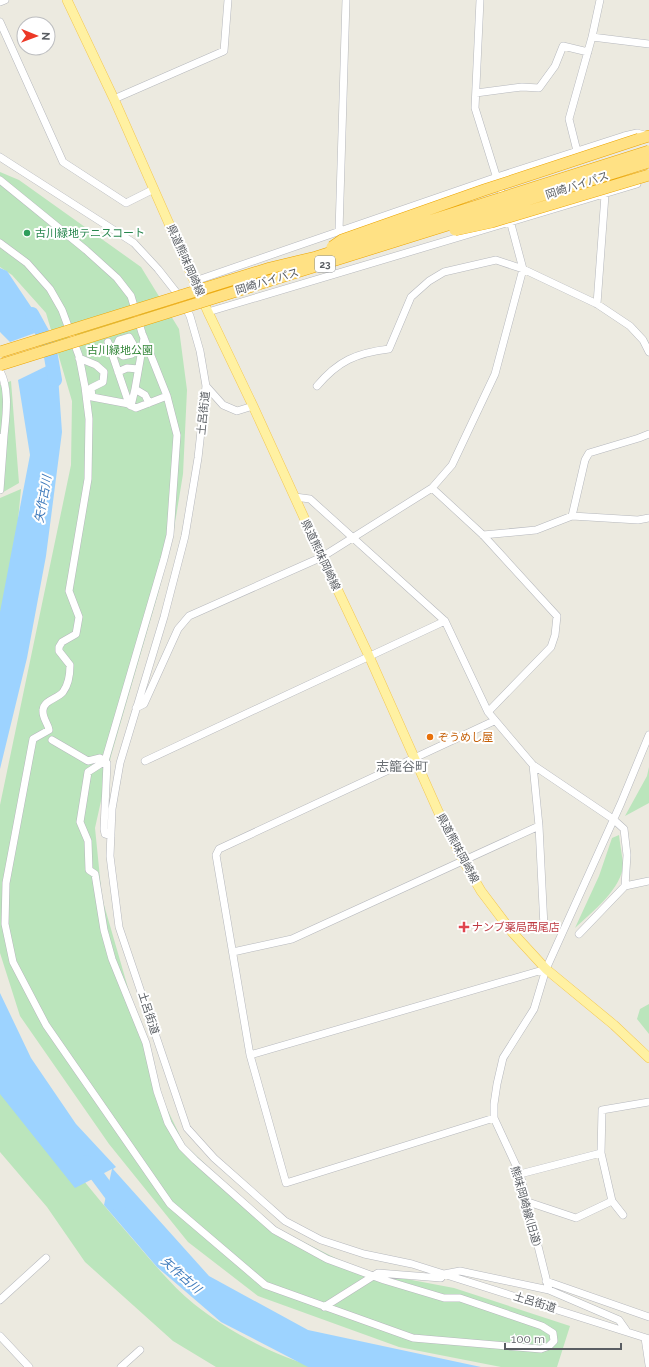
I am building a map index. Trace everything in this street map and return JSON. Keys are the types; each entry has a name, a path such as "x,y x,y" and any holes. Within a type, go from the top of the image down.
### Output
{"highway":[{"name":"23","path":"316,257 342,240 484,190 646,137"},
{"name":"岡崎バイパス","path":"0,352 270,268 316,257 649,151"},
{"name":"岡崎バイパス","path":"0,365 649,162"},
{"name":"23","path":"349,257 360,256 423,238 492,222 649,175"}],"main road":[{"name":"県道熊味岡崎線","path":"67,0 114,99 208,312 463,860 481,891 512,932 546,969 614,1025 649,1058"}],"street":[{"path":"0,2 5,0"},
{"path":"114,99 224,51 228,0"},
{"path":"339,231 346,0"},
{"path":"136,708 144,704 178,629 189,616 322,557 432,488 452,465 495,374 523,269 511,223 475,108 480,0"},
{"path":"577,151 569,119 592,37 600,0"},
{"path":"0,22 63,162 126,204 154,189"},
{"path":"592,37 649,44"},
{"path":"476,93 522,87 539,88 555,66 563,46 588,52"},
{"path":"195,281 496,177 577,151 637,133 646,137"},
{"name":"土呂街道","path":"0,157 134,243 158,269 180,297 190,316 200,351 206,386 198,458 185,536 164,617 120,763 112,809 110,836 110,856 119,927 187,1128 214,1158 285,1222 321,1240 364,1254 412,1264 626,1330"},
{"path":"0,180 86,250 117,278 131,296 144,338 167,396 177,435 170,535 105,761 107,763 104,829 105,834 110,836"},
{"path":"208,312 393,255 511,223 649,180"},
{"path":"597,304 604,195"},
{"path":"0,243 27,263 50,290 62,310 79,358 85,387 89,419 88,479 69,591 79,617 76,634 62,642 59,647 59,651 70,665 67,686 58,697 46,703 43,708 42,715 49,730 33,739 6,884 4,924 13,962 46,1025 170,1204 265,1285 413,1338 542,1349 549,1346 554,1341 554,1333 542,1326 466,1300 444,1298 373,1276 327,1259 274,1230 182,1147 168,1123 156,1088 146,1043 112,959 104,930 94,874 89,870 88,841 80,822 88,772 105,761"},
{"path":"317,386 328,373 342,362 366,352 389,349 412,297 429,281 444,272 496,260 523,269 597,304 630,326 643,340 649,352"},
{"path":"130,405 135,389 144,338"},
{"path":"108,342 124,348 142,350"},
{"path":"124,348 118,372 130,405"},
{"path":"79,358 96,365 104,372 103,382 91,388 92,397 130,405 136,408 167,396"},
{"path":"118,372 127,368 138,368"},
{"path":"0,371 2,386 6,395 2,437 0,490"},
{"path":"206,386 223,405 237,411 253,406"},
{"path":"135,389 145,395 149,403"},
{"path":"572,516 585,460 589,453 649,434"},
{"path":"432,488 483,535 557,616 555,635 550,647 488,712"},
{"path":"295,497 310,499 352,539 445,621 488,712 494,721 533,765 613,818 624,829 627,855 624,886"},
{"path":"483,535 536,530 572,516 638,520 649,518"},
{"path":"145,761 445,621"},
{"path":"494,721 219,849 216,855 250,1055 286,1184 494,1118"},
{"name":"熊味岡崎線(旧道)","path":"549,1290 520,1174 494,1118 494,1104 503,1058 534,1009 546,969 613,818 621,804 649,735"},
{"path":"52,740 88,761 100,758 105,761"},
{"path":"533,765 539,826 544,927"},
{"path":"232,952 292,938 539,826"},
{"path":"579,934 624,886 649,881"},
{"path":"250,1055 546,969"},
{"path":"622,1215 612,1201 601,1153 602,1110 649,1102"},
{"path":"520,1174 601,1153"},
{"path":"528,1202 576,1218 612,1201"},
{"path":"0,1300 46,1258"},
{"path":"324,1306 378,1272 441,1278 444,1274 460,1271 549,1290 619,1320 626,1330 647,1338 649,1365"},
{"path":"546,1281 649,1317"},
{"path":"0,1336 29,1367"},
{"path":"121,1367 140,1350"}],"green space":[{"name":"古川緑地公園","path":"0,172 19,180 141,267 179,329 187,390 183,474 173,535 158,594 111,756 95,828 102,898 157,1088 184,1144 268,1224 359,1270 454,1288 570,1326 557,1367 501,1367 399,1347 258,1296 188,1242 109,1144 20,1016 0,953 0,805 71,465 72,401 46,313 12,275 0,267"},
{"path":"11,381 19,483 0,494 0,385"},
{"path":"21,489 7,636 0,668 0,498"},
{"path":"649,767 649,803 625,816 647,776"},
{"path":"619,835 623,864 622,873 618,882 605,899 575,928 599,876 612,838"},
{"path":"649,1004 649,1034 637,1019 640,1009"},
{"path":"0,1077 119,1223 164,1275 186,1297 207,1314 253,1342 285,1357 317,1367 216,1367 173,1341 85,1262 47,1207 0,1152"}],"water":[{"path":"0,268 7,271 46,329 10,342 0,332"},
{"path":"57,361 62,432 46,556 27,658 0,769 0,612 30,455 18,380"},
{"path":"0,993 31,1058 76,1124 116,1167 113,1169 209,1276 308,1330 481,1367 308,1367 221,1322 157,1267 104,1205 112,1169 75,1188 0,1094"}],"waterway":[{"name":"矢作古川","path":"32,314 49,345 55,380"},
{"name":"矢作古川","path":"87,1162 119,1205"}],"place":[{"name":"古川緑地テニスコート","path":"27,233"},
{"name":"ぞうめし屋","path":"430,737"},
{"name":"ナンブ薬局西尾店","path":"464,927"}],"district":[{"name":"志籠谷町","path":"402,766"}]}
